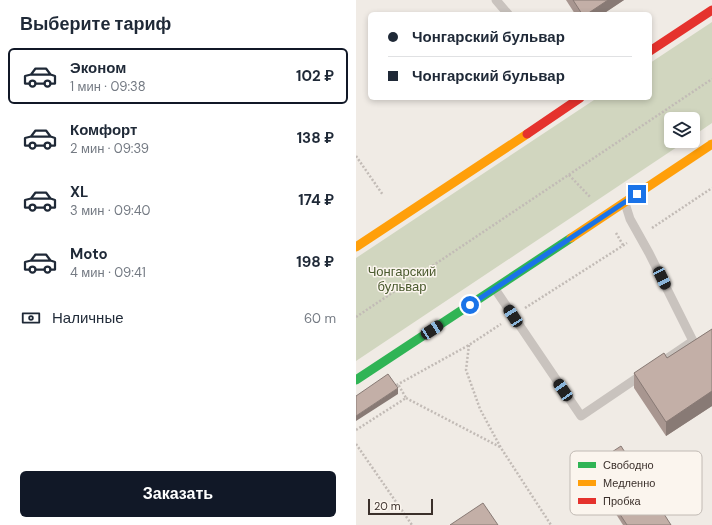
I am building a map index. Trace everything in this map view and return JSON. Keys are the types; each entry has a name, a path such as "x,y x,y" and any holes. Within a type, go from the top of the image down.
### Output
{"main road":[{"path":"652,50 712,10"},
{"path":"356,247 576,100"},
{"path":"356,380 712,144"}],"lane":[{"path":"496,0 506,12"},
{"path":"495,288 581,416 693,341 630,219 624,203"}],"path":[{"path":"356,317 712,79"},
{"path":"356,156 383,195"},
{"path":"387,391 469,345 640,236 712,188"},
{"path":"469,345 466,370 480,409 501,448 551,525"},
{"path":"398,384 406,398 501,448"},
{"path":"356,430 406,398"},
{"path":"356,444 412,525"}],"green space":[{"name":"Чонгарский бульвар","path":"712,22 712,123 700,131 700,112 664,112 664,148 676,148 356,361 356,258 594,100 652,100 652,62"}],"building":[{"path":"573,0 608,0 590,12 581,12"},
{"path":"712,329 712,391 666,422 634,373 664,353 667,358"},
{"path":"388,374 398,388 356,416 356,396"},
{"path":"621,446 624,451 613,451"},
{"path":"483,503 498,525 450,525"},
{"path":"620,515 665,515 671,525 627,525"}],"traffic: fast":[{"path":"356,380 571,238"}],"traffic: slow":[{"path":"356,247 527,134"},
{"path":"571,238 712,144"}],"traffic: jam":[{"path":"652,50 712,10"},
{"path":"527,134 577,100"}],"route":[{"path":"470,305 637,194"}]}
